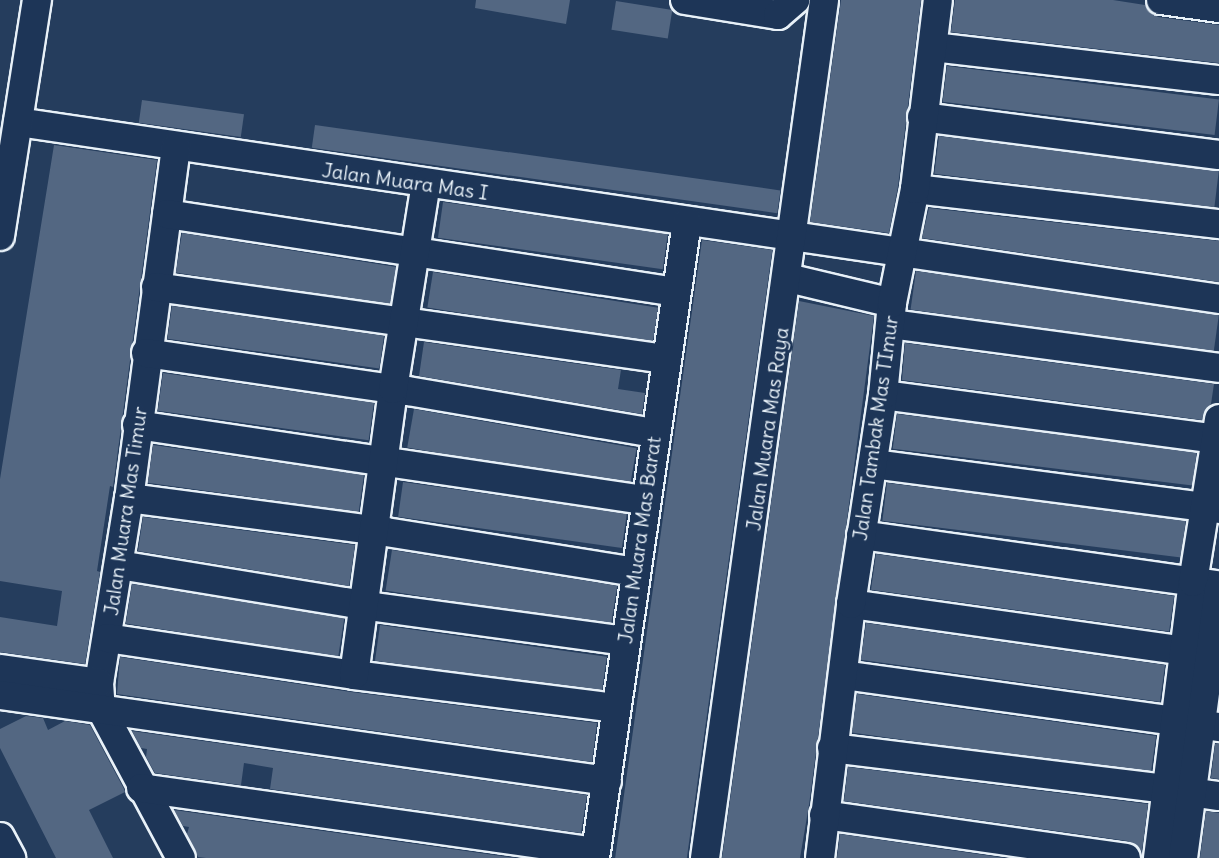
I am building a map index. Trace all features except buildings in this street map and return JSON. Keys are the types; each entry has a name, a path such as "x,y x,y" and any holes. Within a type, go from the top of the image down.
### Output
{"street":[{"path":"0,236 37,0"},
{"path":"685,0 786,8"},
{"name":"Jalan Muara Mas Raya","path":"705,858 794,237 824,0"},
{"name":"Jalan Tambak Mas TImur","path":"820,858 851,604 883,395 891,313 915,189 938,0"},
{"path":"1161,0 1219,8"},
{"path":"933,47 1219,80"},
{"path":"922,117 1219,155"},
{"name":"Jalan Muara Mas I","path":"18,122 1219,299"},
{"name":"Jalan Muara Mas Timur","path":"100,696 176,147"},
{"path":"359,676 434,185"},
{"path":"915,189 1219,224"},
{"path":"167,214 676,292"},
{"name":"Jalan Muara Mas Barat","path":"595,855 644,500 687,222"},
{"path":"788,278 891,313 1219,368"},
{"path":"156,287 412,326 666,359"},
{"path":"146,353 401,390 655,433"},
{"path":"883,395 1218,432 1210,585 1198,724 1158,858"},
{"path":"137,425 644,500"},
{"path":"873,464 1212,508"},
{"path":"129,498 380,531 635,572"},
{"path":"861,535 1210,585"},
{"path":"119,565 369,606 625,641"},
{"path":"851,604 1204,653"},
{"path":"107,638 359,676 616,708"},
{"path":"0,669 100,696 607,781"},
{"path":"843,675 1198,724"},
{"path":"0,695 100,696"},
{"path":"100,696 141,788 181,858"},
{"path":"832,748 1219,796"},
{"path":"141,788 595,855"},
{"path":"1178,791 1183,858"},
{"path":"824,815 1126,858"},
{"path":"0,837 11,858"}]}
